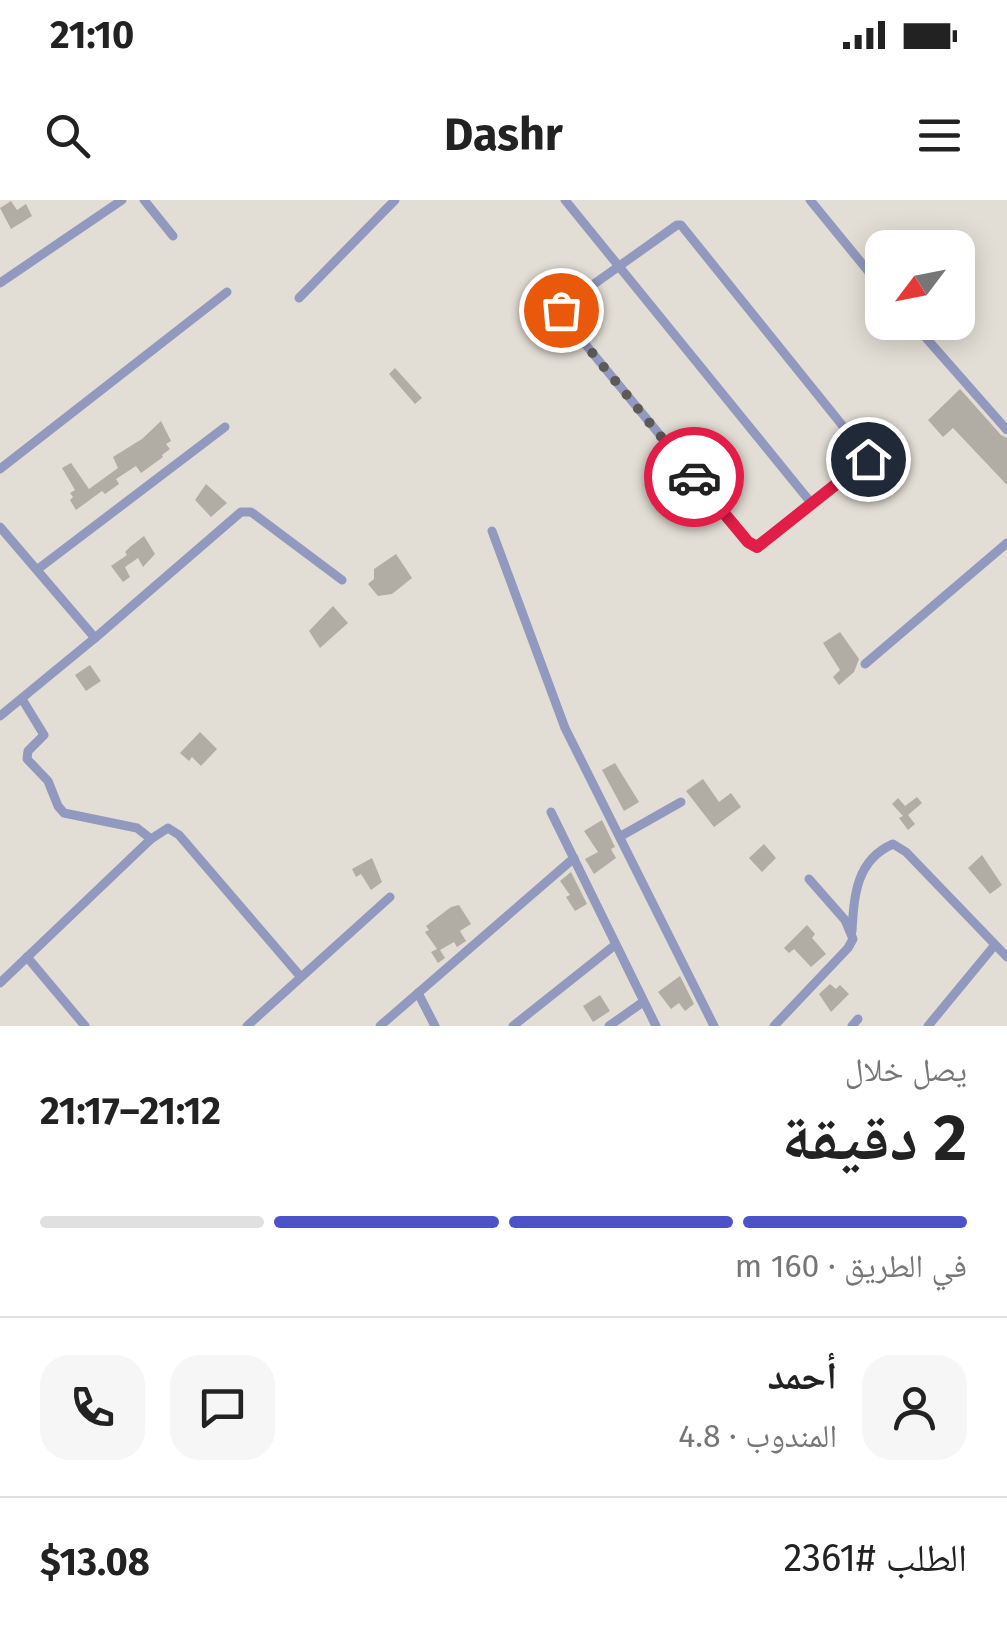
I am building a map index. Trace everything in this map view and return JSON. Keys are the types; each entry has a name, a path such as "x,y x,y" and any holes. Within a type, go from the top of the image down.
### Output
{"street":[{"path":"0,283 122,200"},
{"path":"144,200 173,236"},
{"path":"300,298 395,200"},
{"path":"565,200 812,504"},
{"path":"810,200 865,267"},
{"path":"681,224 867,456 865,462 757,547 752,547 562,316 563,306 619,268 681,224"},
{"path":"0,470 226,292"},
{"path":"928,340 1007,430"},
{"path":"997,420 1007,412"},
{"path":"38,568 225,427"},
{"path":"0,716 232,518 246,511 342,580"},
{"path":"0,528 95,638"},
{"path":"492,531 565,728 714,1026"},
{"path":"865,664 1007,543"},
{"path":"22,699 44,734 27,758 48,781 60,809 70,816 137,828 151,840"},
{"path":"621,836 681,802"},
{"path":"551,812 656,1026"},
{"path":"0,983 164,830 174,830 300,976"},
{"path":"774,1026 848,948 853,939 860,874 876,854 893,844 906,852 1007,956"},
{"path":"380,1026 574,858"},
{"path":"809,879 852,931"},
{"path":"247,1026 390,898"},
{"path":"513,1026 615,945"},
{"path":"928,1026 994,946"},
{"path":"27,958 85,1026"},
{"path":"418,993 435,1026"},
{"path":"609,1026 643,1002"}],"building":[{"path":"11,201 17,210 26,204 32,216 11,229 0,208"},
{"path":"395,368 422,398 415,404 389,374"},
{"path":"960,389 1007,438 1007,485 953,428 943,437 928,420"},
{"path":"161,421 171,441 166,444 170,449 163,457 141,473 136,466 116,479 119,484 76,510 70,500 70,493 75,490 62,468 71,463 89,489 118,468 113,457"},
{"path":"206,484 227,503 211,517 195,500"},
{"path":"144,536 155,554 143,567 138,558 125,567 130,577 123,582 111,566"},
{"path":"396,554 412,578 392,594 378,596 368,584 374,579 374,569"},
{"path":"333,606 348,623 320,648 309,631"},
{"path":"840,632 859,659 854,672 839,685 833,677 840,670 823,643"},
{"path":"90,665 101,681 86,691 75,675"},
{"path":"200,732 217,749 201,766 180,753"},
{"path":"615,763 639,802 624,811 602,770"},
{"path":"703,779 719,802 731,793 741,807 714,827 686,791"},
{"path":"917,797 922,803 908,815 915,824 908,830 899,818 903,816 892,804 898,798 905,806"},
{"path":"602,820 616,858 594,874 585,859 598,852 584,831"},
{"path":"764,844 776,858 762,872 749,858"},
{"path":"982,855 1002,885 990,894 968,868"},
{"path":"372,858 382,882 371,890 361,874 356,877 352,869"},
{"path":"571,872 587,904 575,911 560,881"},
{"path":"459,905 471,924 460,931 466,941 440,950 445,958 438,963 431,952 437,949 425,932 429,930 426,926"},
{"path":"807,925 826,954 811,967 794,949 789,953 784,948"},
{"path":"680,976 694,1004 685,1011 679,1003 671,1009 658,992"},
{"path":"830,984 836,989 840,985 849,994 831,1012 819,994"},
{"path":"600,995 610,1011 593,1022 583,1006"}],"way so far":[{"path":"561,310 694,477"}],"route":[{"path":"694,477 752,547 757,547 868,459"}]}
